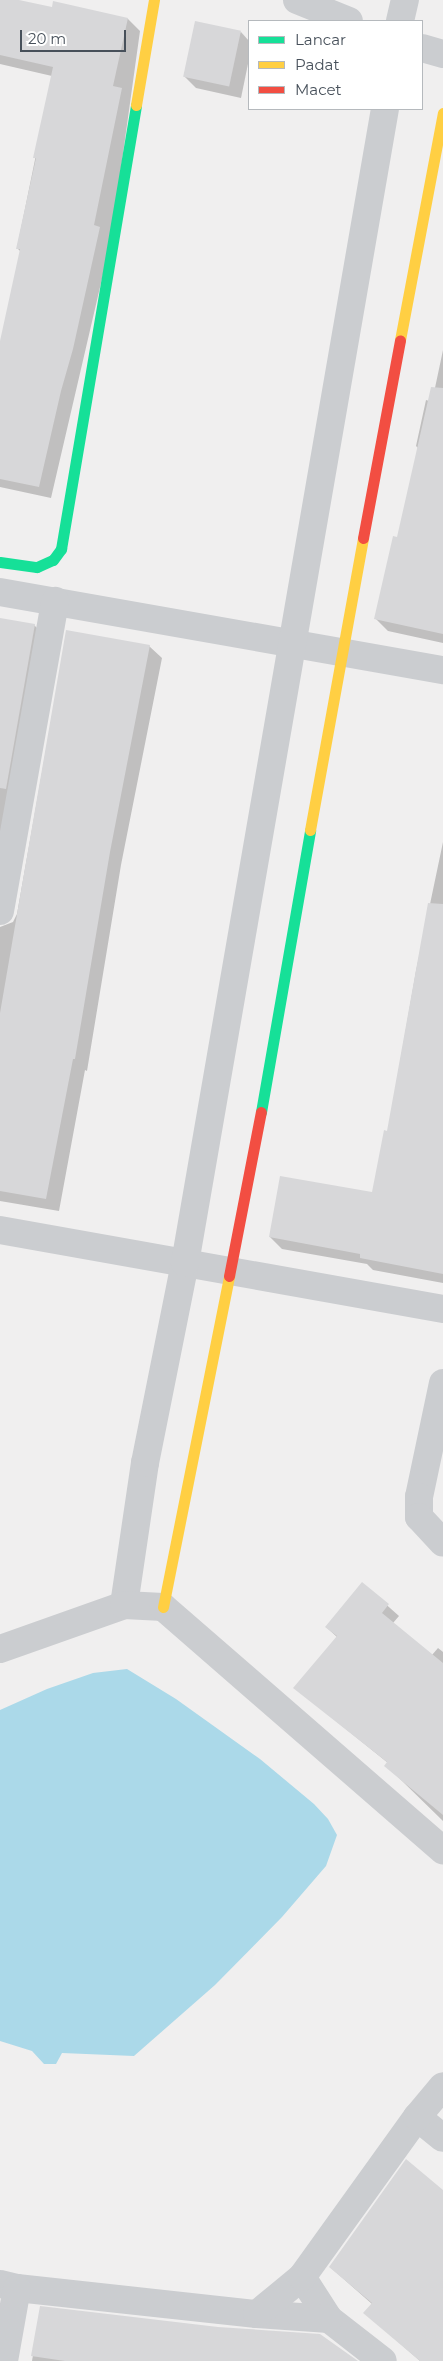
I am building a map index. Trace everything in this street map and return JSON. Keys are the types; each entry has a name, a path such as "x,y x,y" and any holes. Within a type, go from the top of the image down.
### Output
{"street":[{"path":"0,562 37,567 53,560 61,549 152,0"},
{"path":"296,0 346,20"},
{"path":"400,20 405,0"},
{"path":"423,48 443,54"},
{"path":"124,1605 145,1463 185,1263 385,110"},
{"path":"163,1607 231,1271 341,652 443,113"},
{"path":"0,592 443,670"},
{"path":"0,911 55,601"},
{"path":"0,1230 443,1308"},
{"path":"443,1383 419,1497 419,1517 443,1543"},
{"path":"0,1649 124,1605 163,1607 443,1850"},
{"path":"257,2314 302,2277 417,2117 443,2086"},
{"path":"417,2117 443,2138"},
{"path":"302,2277 329,2319 383,2361"},
{"path":"4,2361 8,2286 257,2314 329,2319"}],"water":[{"path":"127,1669 176,1699 260,1759 314,1804 328,1819 337,1835 326,1866 282,1917 215,1985 134,2056 62,2053 56,2064 44,2064 32,2051 0,2041 0,1710 47,1689 93,1673"}],"building":[{"path":"0,0 19,0 52,7 53,1 128,18 113,86 122,88 94,225 100,227 73,349 61,391 39,487 0,479 0,341 20,249 16,249 36,158 33,158 53,67 0,55"},
{"path":"195,21 241,31 229,87 183,77"},
{"path":"431,387 443,388 443,634 374,619 393,536 397,537"},
{"path":"0,618 35,624 6,789 0,788"},
{"path":"66,630 150,645 110,852 75,1059 73,1059 46,1199 0,1191 0,1013"},
{"path":"428,903 443,904 443,1274 360,1258 360,1254 269,1237 280,1176 372,1192 384,1130 387,1131"},
{"path":"362,1582 389,1604 382,1613 443,1663 443,1815 384,1766 387,1762 293,1688 337,1636 325,1627"},
{"path":"406,2159 443,2190 443,2361 420,2361 363,2313 372,2303 329,2267"},
{"path":"40,2306 218,2327 320,2334 358,2361 65,2361 31,2356"}],"traffic: fast":[{"path":"0,562 37,567 53,560 61,549 136,105"},
{"path":"261,1112 310,830"}],"traffic: slow":[{"path":"136,105 154,0"},
{"path":"400,340 443,113"},
{"path":"310,830 363,538"},
{"path":"163,1607 229,1276"}],"traffic: jam":[{"path":"363,538 400,340"},
{"path":"229,1276 261,1112"}]}
